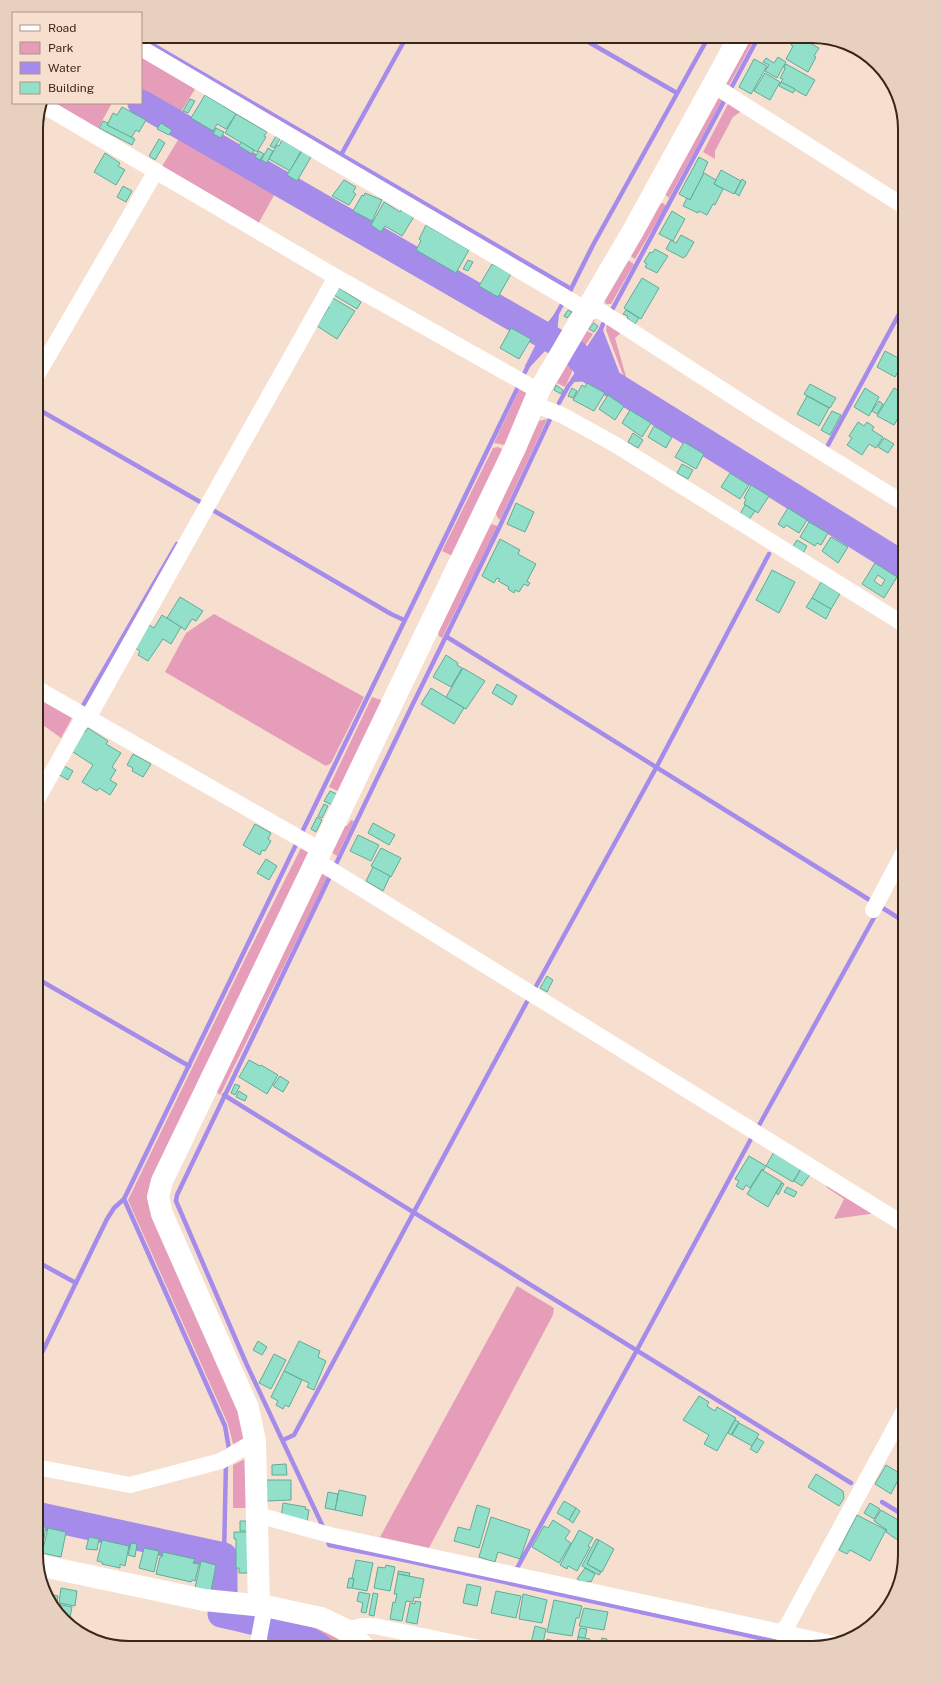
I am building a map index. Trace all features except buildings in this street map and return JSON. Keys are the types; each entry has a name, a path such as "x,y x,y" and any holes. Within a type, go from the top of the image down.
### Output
{"street":[{"path":"258,1641 262,1614 255,1441 248,1408 162,1214 158,1197 162,1181 317,855 515,448 536,397 564,346 574,301 633,231 723,92 738,43"},
{"path":"142,49 574,301 602,312 762,416 898,500"},
{"path":"723,92 898,204"},
{"path":"46,107 154,175 336,277 536,397 562,415 616,445 898,621"},
{"path":"43,365 154,175"},
{"path":"43,788 82,717 336,277"},
{"path":"43,692 82,717 317,855 898,1221"},
{"path":"875,906 898,863"},
{"path":"786,1634 787,1626 898,1422"},
{"path":"43,1468 130,1485 226,1459 255,1441"},
{"path":"257,1517 265,1517 326,1534 817,1641"},
{"path":"44,1566 204,1600 223,1602 262,1614 321,1618 346,1630 358,1641"},
{"path":"346,1630 362,1626 374,1626 446,1641"}],"green space":[{"path":"745,43 752,43 727,89 724,85"},
{"path":"142,58 195,89 178,117 142,96"},
{"path":"715,97 724,97 669,198 665,194"},
{"path":"733,103 743,110 733,117 715,151 715,159 703,152 728,104"},
{"path":"48,104 111,104 96,132"},
{"path":"181,135 277,190 257,226 161,168"},
{"path":"663,203 666,206 635,259 629,255 658,204"},
{"path":"626,259 634,264 611,304 606,304 604,299"},
{"path":"592,319 595,320 587,331 593,334 585,346 582,346 575,342"},
{"path":"607,323 622,332 615,338 627,380 626,383 606,330"},
{"path":"567,359 572,361 572,372 565,387 557,383 549,396"},
{"path":"521,386 528,390 505,445 494,443"},
{"path":"547,419 500,520 496,513 539,421"},
{"path":"498,447 505,453 455,557 442,551 493,448"},
{"path":"491,524 498,526 442,638 439,636 438,632"},
{"path":"214,614 364,697 331,763 326,766 165,672 186,633"},
{"path":"372,697 384,701 342,793 329,787"},
{"path":"43,702 72,718 61,738 43,725"},
{"path":"351,820 354,821 337,856 331,852 343,826 347,826"},
{"path":"301,848 310,853 152,1188 238,1403 247,1440 234,1448 228,1424 128,1200 246,957"},
{"path":"321,873 329,875 220,1095 214,1090"},
{"path":"828,1185 877,1213 834,1219 844,1199 826,1187"},
{"path":"517,1286 554,1308 553,1315 429,1548 380,1537"},
{"path":"247,1458 247,1508 233,1508 233,1465"},
{"path":"273,1616 304,1624 332,1635 340,1641 319,1641 311,1636 268,1621"}],"water":[{"path":"556,312 559,314 557,333 582,349 586,348 601,325 625,387 619,396 591,381 573,382 570,380 574,374 575,360 547,349 528,369 525,366 537,342 538,338 535,337 541,326 544,327"}],"waterway":[{"path":"150,43 571,289"},
{"path":"341,155 403,43"},
{"path":"590,43 677,93"},
{"path":"570,291 593,245 705,43"},
{"path":"612,310 755,43"},
{"path":"142,104 575,353 591,371 898,562"},
{"path":"555,317 565,299"},
{"path":"828,445 898,316"},
{"path":"600,332 603,324"},
{"path":"523,376 529,364"},
{"path":"559,403 569,385 575,378"},
{"path":"226,1451 229,1449 225,1426 124,1199 519,385"},
{"path":"43,412 202,503"},
{"path":"324,1529 246,1363 176,1201 177,1195 499,528 550,419"},
{"path":"211,509 391,614 404,620"},
{"path":"80,711 177,544"},
{"path":"534,990 656,768 769,554"},
{"path":"447,637 898,918"},
{"path":"757,1129 876,914"},
{"path":"43,982 189,1066"},
{"path":"283,1440 294,1435 529,998"},
{"path":"224,1095 851,1483"},
{"path":"516,1570 752,1137"},
{"path":"43,1351 107,1219 114,1208 124,1199"},
{"path":"43,1265 76,1283"},
{"path":"224,1556 226,1462"},
{"path":"882,1502 898,1512"},
{"path":"43,1517 224,1556 224,1591 221,1614 287,1631 309,1641"},
{"path":"327,1538 329,1545 773,1641"}]}
